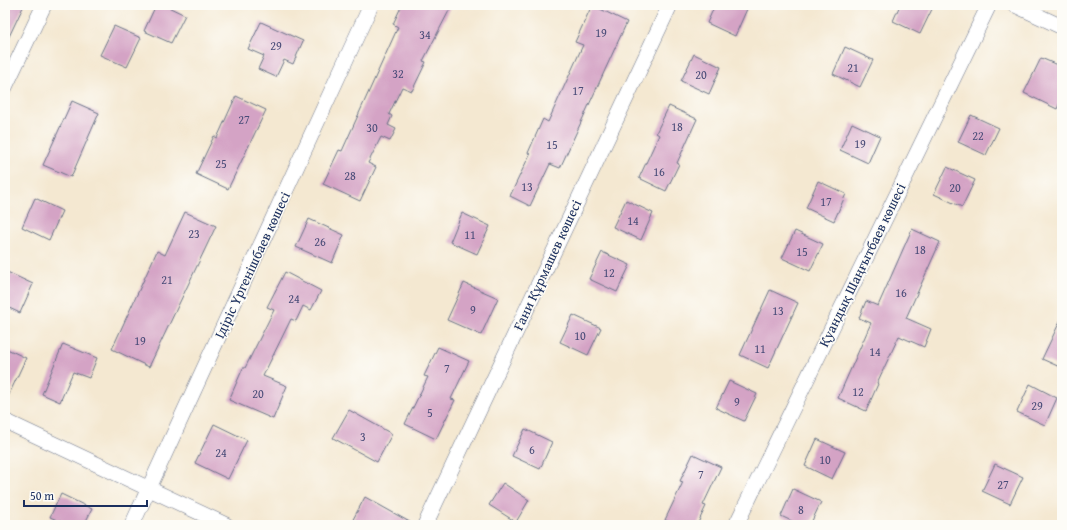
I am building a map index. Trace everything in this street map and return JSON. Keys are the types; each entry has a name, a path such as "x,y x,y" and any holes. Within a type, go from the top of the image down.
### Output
{"street":[{"path":"5,87 44,5"},
{"name":"Ідіріс Үргенішбаев көшесі","path":"132,525 371,5"},
{"name":"Ғани Құрмашев көшесі","path":"425,525 670,5"},
{"name":"Қуандық Шаңғытбаев көшесі","path":"736,525 989,5"},
{"path":"1015,5 1062,27"},
{"path":"5,421 226,525"}],"building":[{"path":"5,5 24,5 5,45"},
{"path":"156,5 164,5 185,15 171,43 144,31"},
{"path":"402,5 452,5 423,61 426,62 412,91 402,87 389,114 392,116 388,125 396,129 390,141 381,137 368,163 376,167 360,201 323,184 339,150 342,151 398,27 393,24"},
{"path":"592,5 627,22 560,168 550,164 530,206 510,196 530,154 528,153 543,119 548,122 583,45 575,42"},
{"path":"715,5 738,5 747,9 735,36 707,23"},
{"path":"900,5 934,5 920,34 893,21"},
{"path":"261,22 303,41 293,64 284,60 276,77 258,69 264,56 248,49"},
{"path":"114,26 141,38 127,67 100,55"},
{"path":"845,47 873,60 860,87 833,74"},
{"path":"694,54 721,67 709,94 681,81"},
{"path":"1041,58 1062,67 1062,98 1057,109 1024,93"},
{"path":"236,96 266,110 228,189 196,174 214,136 217,138"},
{"path":"72,101 99,113 71,177 43,165"},
{"path":"669,106 697,119 677,163 679,164 666,191 639,178 659,135 656,133"},
{"path":"971,115 999,128 986,155 958,142"},
{"path":"852,123 880,136 868,163 840,150"},
{"path":"947,167 975,180 962,207 934,194"},
{"path":"818,181 846,194 834,221 806,208"},
{"path":"35,198 62,211 49,240 22,227"},
{"path":"626,200 653,213 641,240 613,227"},
{"path":"185,212 216,226 149,367 112,349 157,251 165,255"},
{"path":"462,213 490,226 477,254 450,242"},
{"path":"309,219 344,235 332,263 296,247"},
{"path":"912,229 940,242 906,318 931,329 924,347 899,336 877,383 878,384 866,411 838,398 871,323 859,318 866,301 878,306"},
{"path":"795,231 823,244 810,271 782,258"},
{"path":"602,252 630,265 617,292 589,279"},
{"path":"5,271 33,284 20,313 5,306"},
{"path":"285,272 321,291 311,310 303,306 296,321 291,319 263,376 287,386 273,419 229,400 243,368 245,368 274,310 267,307"},
{"path":"464,283 498,298 481,335 447,320"},
{"path":"770,290 798,303 768,368 740,355"},
{"path":"573,315 601,328 588,355 560,342"},
{"path":"1062,317 1062,368 1042,359"},
{"path":"63,344 97,358 89,378 73,372 60,402 42,394"},
{"path":"438,347 469,361 451,399 455,400 436,439 405,424 428,377 424,376"},
{"path":"5,348 26,358 5,403"},
{"path":"729,381 757,394 744,421 716,408"},
{"path":"1030,384 1057,398 1045,425 1017,412"},
{"path":"349,410 392,434 377,462 333,438"},
{"path":"214,424 247,440 228,479 195,463"},
{"path":"525,429 552,442 540,469 512,456"},
{"path":"817,439 845,452 832,479 805,466"},
{"path":"693,454 721,467 703,505 706,506 697,525 675,525 665,520 683,482 680,481"},
{"path":"995,464 1023,477 1010,504 982,491"},
{"path":"503,483 529,500 516,522 489,505"},
{"path":"793,489 821,502 810,525 800,525 781,516"},
{"path":"61,494 92,509 84,525 68,525 50,517"},
{"path":"365,497 415,525 350,525"}]}
